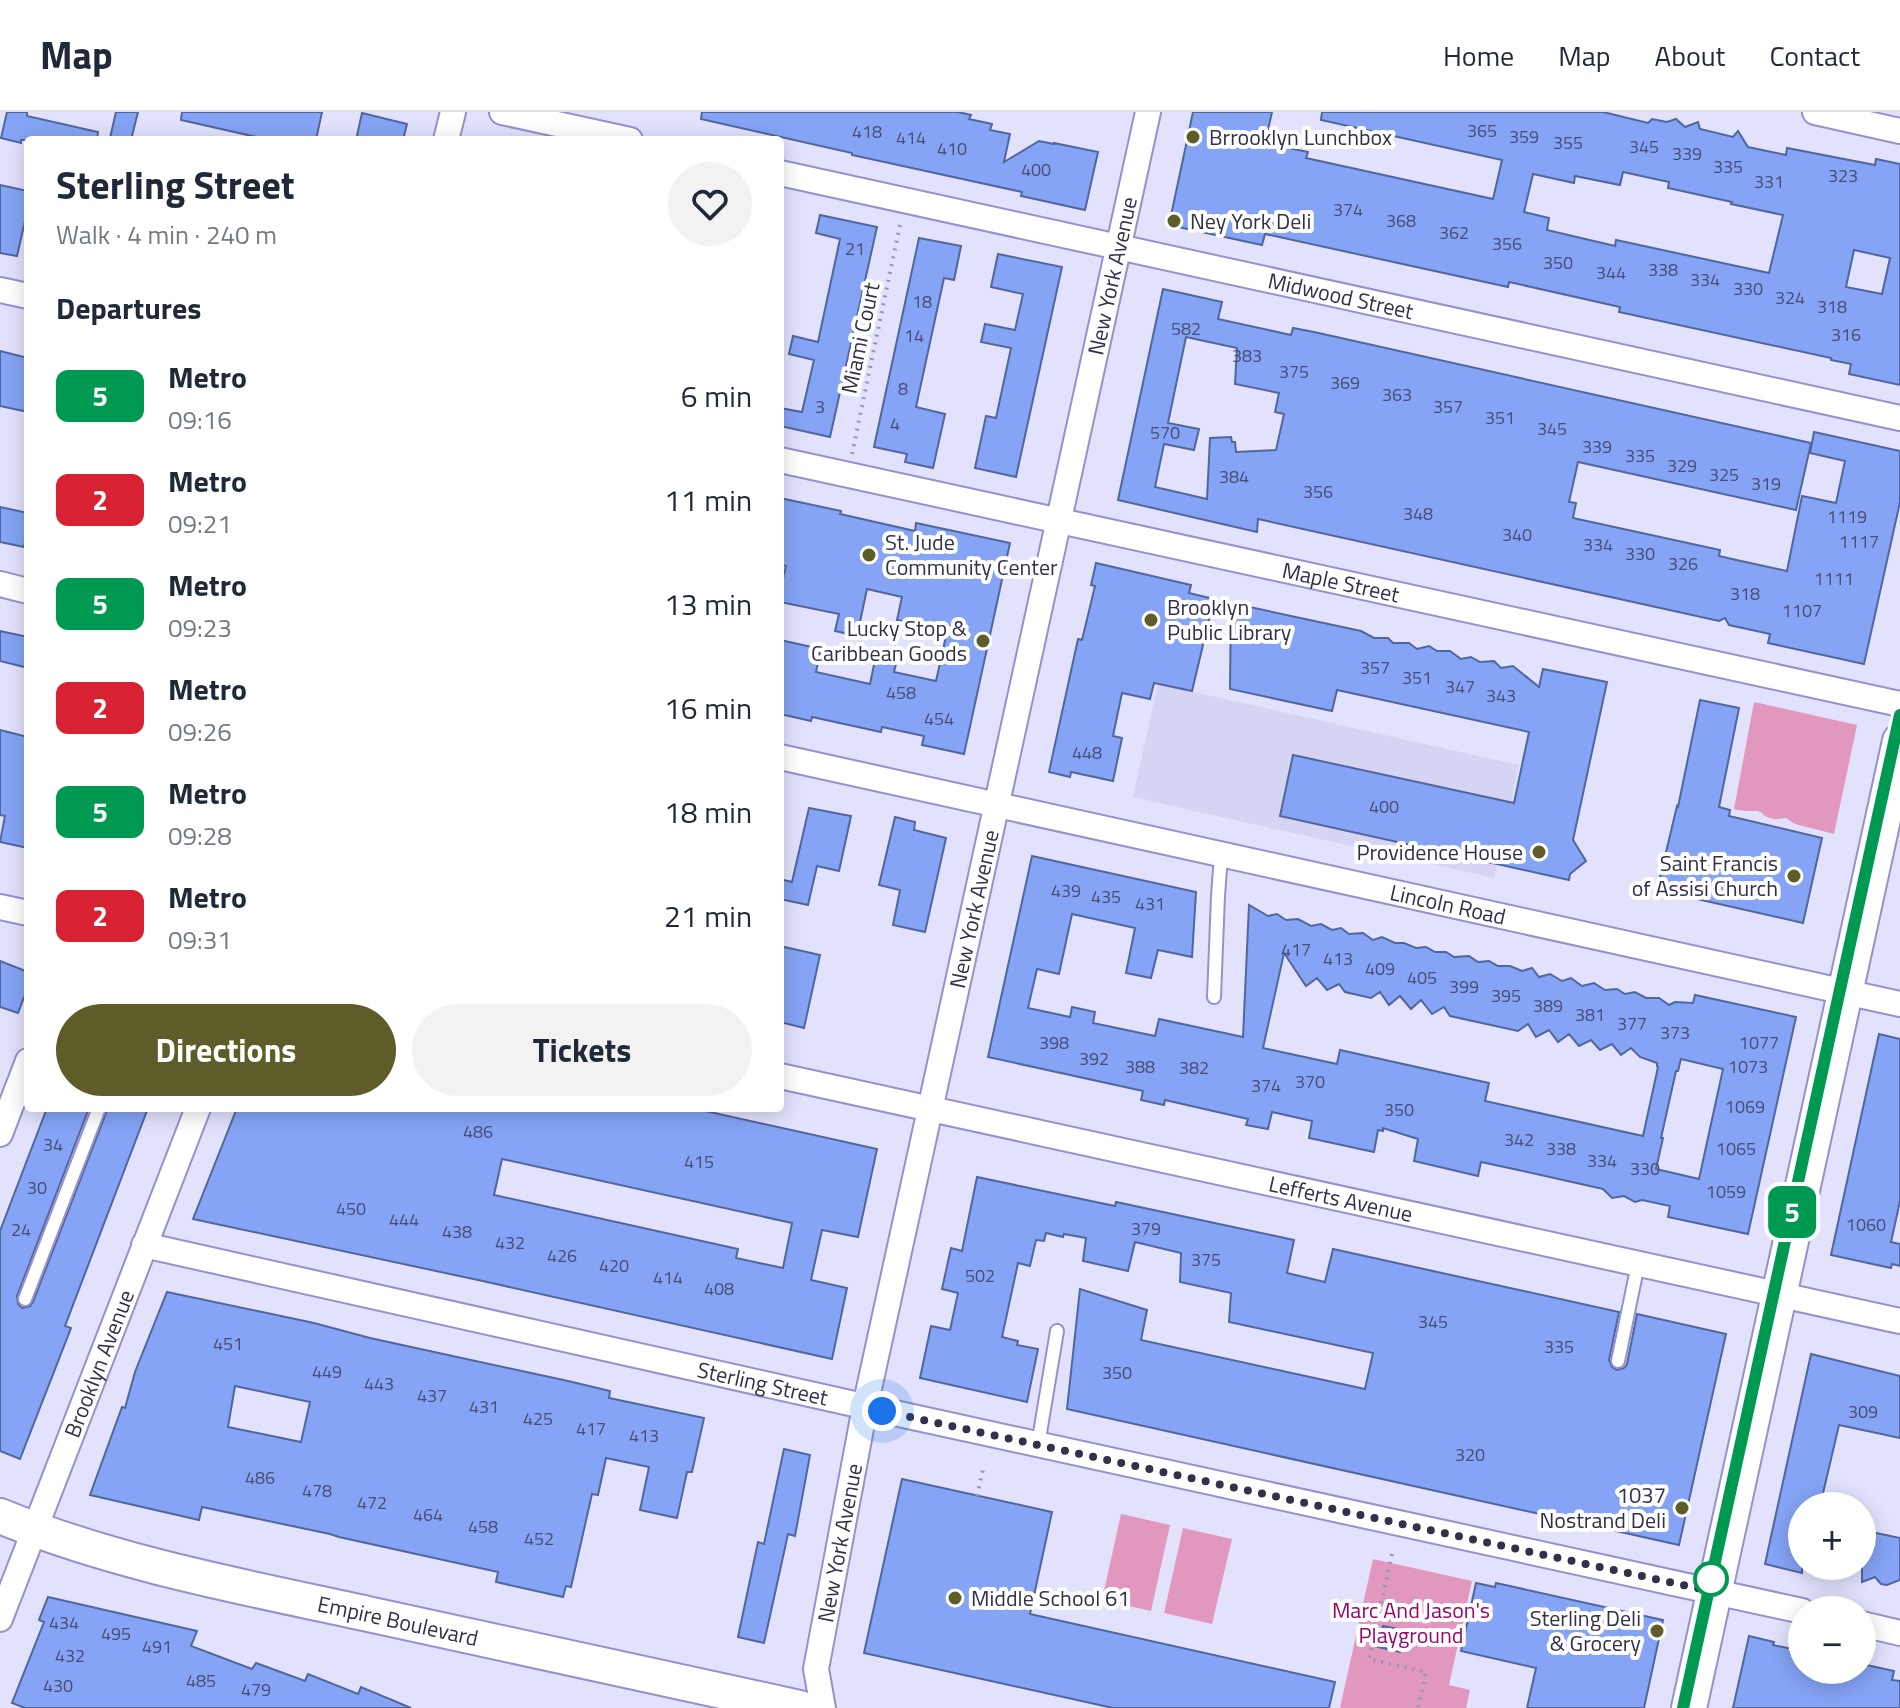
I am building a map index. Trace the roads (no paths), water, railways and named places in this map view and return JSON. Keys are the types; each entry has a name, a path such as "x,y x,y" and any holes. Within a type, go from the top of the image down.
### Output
{"main road":[{"path":"1689,1708 1900,741"},
{"name":"Empire Boulevard","path":"0,1516 81,1546 196,1577 800,1708"}],"street":[{"path":"447,136 453,112"},
{"path":"502,112 612,136"},
{"name":"New York Avenue","path":"823,1708 816,1669 865,1407 1148,112"},
{"path":"1815,112 1900,131"},
{"name":"Midwood Street","path":"784,174 1900,418"},
{"path":"0,290 24,295"},
{"name":"Maple Street","path":"784,461 1900,704"},
{"path":"0,584 24,590"},
{"name":"Lincoln Road","path":"784,758 1900,1004"},
{"path":"0,907 24,912"},
{"path":"0,1134 24,1071"},
{"name":"Lefferts Avenue","path":"784,1077 1900,1321"},
{"name":"Brooklyn Avenue","path":"0,1619 196,1112"},
{"name":"Sterling Street","path":"144,1245 865,1407 1788,1608"},
{"path":"1876,1627 1900,1633"}],"lane":[{"path":"1214,997 1221,855"},
{"path":"25,1299 97,1112"},
{"path":"1618,1361 1638,1264"},
{"path":"1038,1445 1057,1331"}],"metro line":[{"name":"5","path":"1683,1708 1900,715"}],"place":[{"name":"Brrooklyn Lunchbox","path":"1193,137"},
{"name":"Ney York Deli","path":"1174,221"},
{"name":"St. Jude Community Center","path":"869,555"},
{"name":"Brooklyn Public Library","path":"1151,620"},
{"name":"Lucky Stop & Caribbean Goods","path":"983,641"},
{"name":"Providence House","path":"1539,852"},
{"name":"Saint Francis of Assisi Church","path":"1794,876"},
{"name":"1037 Nostrand Deli","path":"1682,1508"},
{"name":"Middle School 61","path":"955,1598"},
{"name":"Sterling Deli & Grocery","path":"1657,1631"}],"park label":[{"name":"Marc And Jason's Playground","path":"1411,1622"}]}
